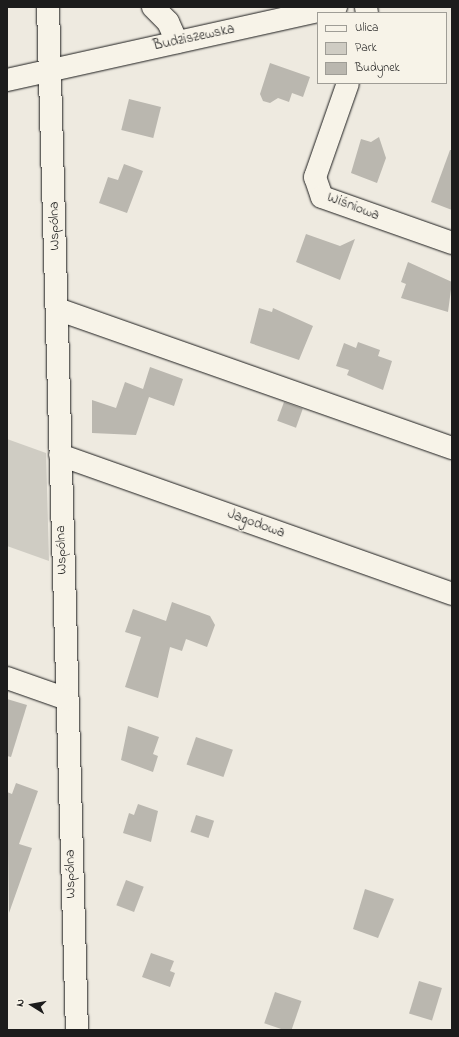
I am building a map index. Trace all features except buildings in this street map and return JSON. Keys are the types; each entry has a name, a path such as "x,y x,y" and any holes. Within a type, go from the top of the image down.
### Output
{"street":[{"name":"Wspólna","path":"48,7 51,70 56,309 76,1030"},
{"path":"153,7 168,22 176,42"},
{"name":"Budziszewska","path":"7,80 336,7"},
{"name":"Wiśniowa","path":"348,84 315,177 322,197 452,243"},
{"path":"56,309 452,448"},
{"name":"Jagodowa","path":"60,454 452,594"},
{"path":"7,678 67,699"}],"green space":[{"path":"7,439 46,453 49,561 7,546"}]}
